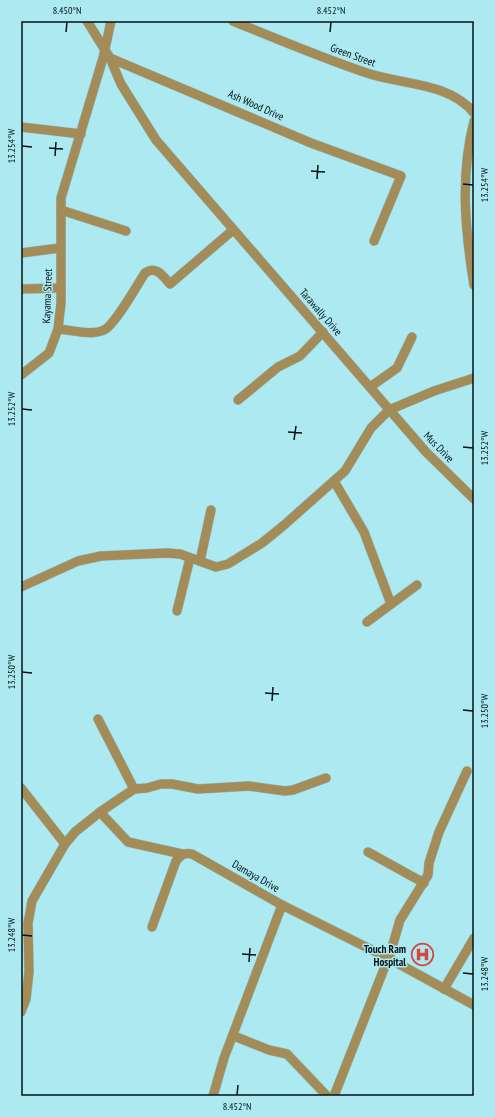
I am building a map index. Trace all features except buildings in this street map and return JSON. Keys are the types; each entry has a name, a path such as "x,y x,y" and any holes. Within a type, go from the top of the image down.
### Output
{"street":[{"path":"87,21 107,54"},
{"name":"Kayama Street","path":"21,375 49,353 58,329 61,288 61,204 81,134 107,54 111,21"},
{"name":"Green Street","path":"233,21 368,74 432,88 453,96 467,104 474,113"},
{"name":"Ash Wood Drive","path":"107,54 311,142 401,176 374,241"},
{"name":"Tarawally Drive","path":"107,54 120,84 156,140 389,410"},
{"path":"474,121 464,196 466,234 474,285"},
{"path":"21,127 81,134"},
{"path":"61,204 126,231"},
{"path":"58,329 92,332 104,330 116,318 145,272 155,270 170,284 233,230"},
{"path":"21,253 60,248"},
{"path":"21,289 61,288"},
{"path":"238,400 278,367 300,356 323,332"},
{"path":"370,387 397,368 412,337"},
{"path":"21,587 91,557 167,553 180,554 216,567 222,567 262,543 334,481 345,470 371,428 389,410 434,391 474,378"},
{"name":"Mus Drive","path":"389,410 426,452 474,499"},
{"path":"334,481 364,532 391,604"},
{"path":"200,561 211,510"},
{"path":"177,612 190,558"},
{"path":"367,622 416,585"},
{"path":"98,719 134,789"},
{"path":"334,1096 388,958 400,920 428,875 430,862 439,832 467,771"},
{"path":"21,1012 26,999 29,972 28,923 32,901 66,844 75,832 100,812 134,789 172,784 198,789 250,786 285,791 293,790 326,778"},
{"path":"21,788 66,844"},
{"name":"Damaya Drive","path":"100,812 128,842 182,854 192,854 282,905 388,958 474,1005"},
{"path":"368,852 424,883"},
{"path":"152,927 176,861 182,854"},
{"path":"213,1096 220,1070 282,905"},
{"path":"444,989 474,938"},
{"path":"234,1036 269,1050 287,1054 327,1096"}],"place":[{"name":"Touch Ram Hospital","path":"422,955"}]}
